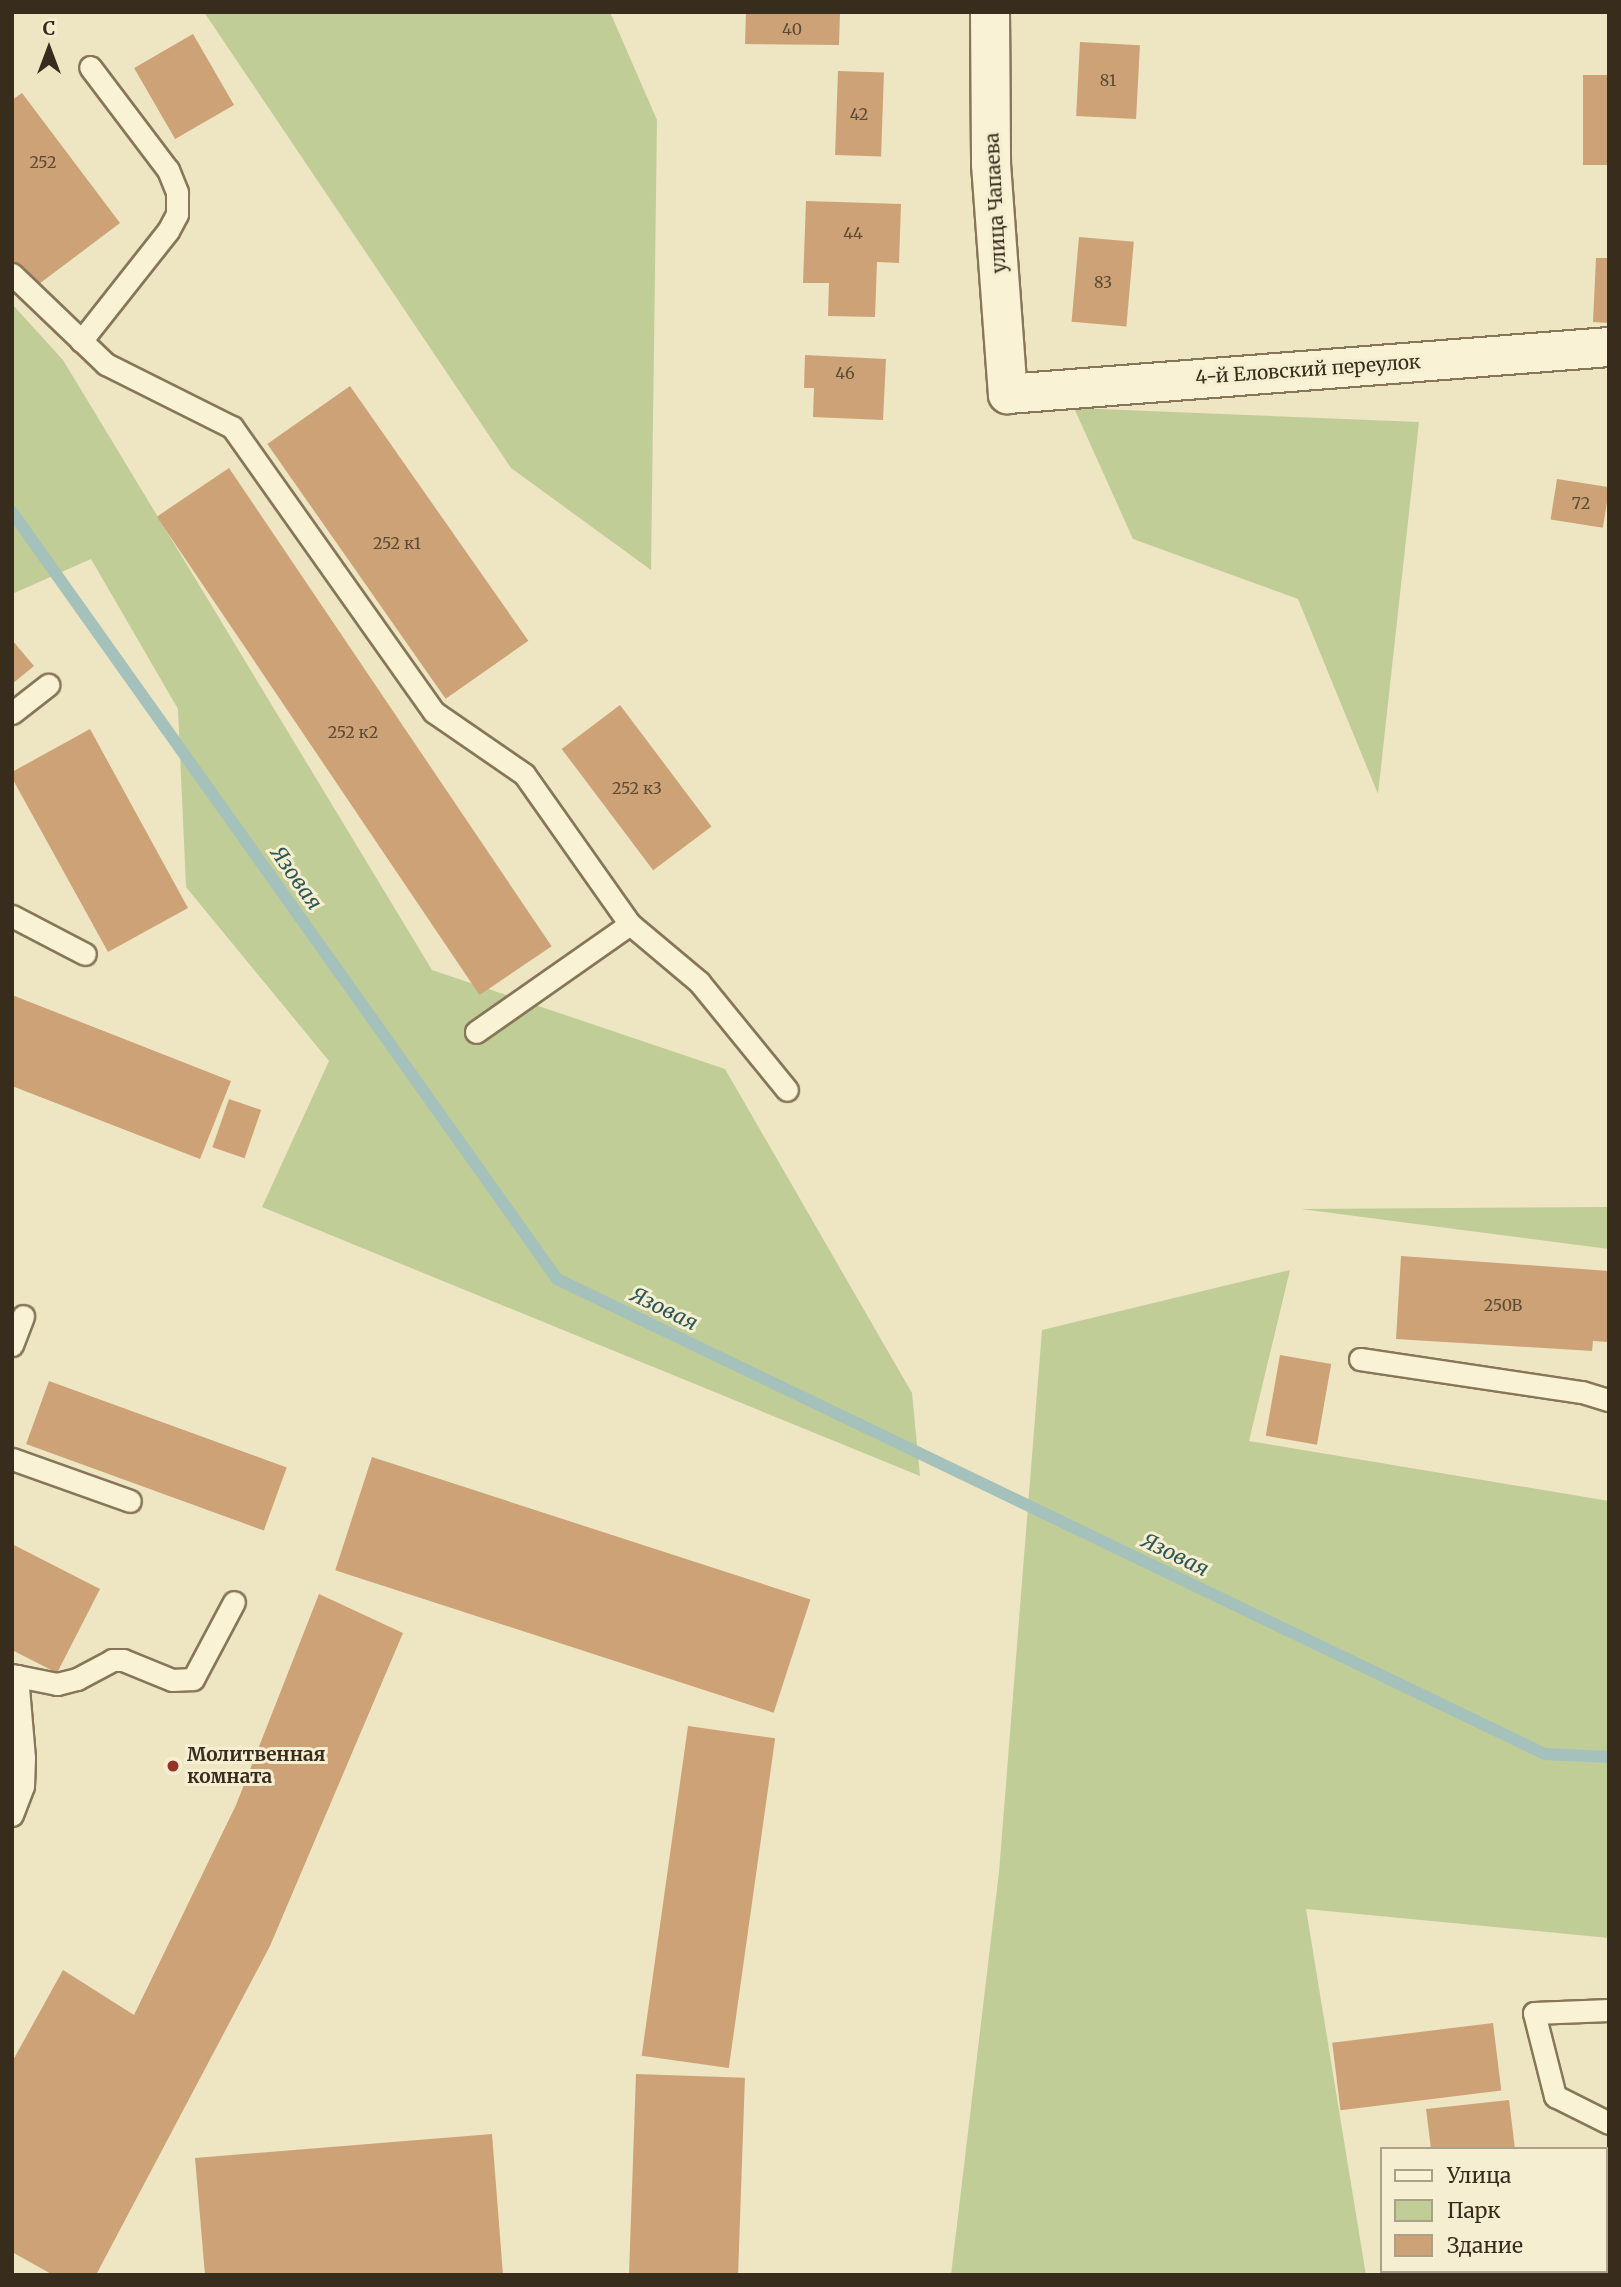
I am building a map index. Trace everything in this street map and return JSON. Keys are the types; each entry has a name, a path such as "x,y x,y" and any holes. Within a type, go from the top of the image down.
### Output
{"street":[{"name":"улица Чапаева","path":"990,12 991,164 1008,394"},
{"name":"4-й Еловский переулок","path":"1008,394 1609,347"}],"lane":[{"path":"81,341 177,214 177,192 168,170 90,67"},
{"path":"12,274 106,364 232,427 434,712 524,774 630,924 699,982 788,1090"},
{"path":"12,713 48,685"},
{"path":"12,916 85,954"},
{"path":"476,1032 630,924"},
{"path":"12,1345 23,1316"},
{"path":"1360,1359 1582,1392 1609,1400"},
{"path":"12,1459 130,1501"},
{"path":"12,1815 23,1786 24,1758 14,1676 57,1684 112,1660 123,1660 172,1680 192,1679 234,1602"},
{"path":"1609,2010 1534,2013 1555,2096 1609,2123"}],"green space":[{"path":"204,12 610,12 657,120 651,570 511,468"},
{"path":"12,304 63,360 432,970 725,1069 912,1393 920,1476 262,1207 329,1061 186,887 178,709 91,559 12,594"},
{"path":"1074,408 1419,422 1378,794 1298,599 1133,539"},
{"path":"1609,1207 1609,1249 1301,1209"},
{"path":"1290,1270 1249,1441 1609,1501 1609,1938 1306,1909 1366,2275 951,2275 999,1872 1042,1330"}],"building":[{"path":"840,12 839,45 745,44 746,13"},
{"path":"193,34 234,105 175,139 134,68"},
{"path":"1080,42 1140,45 1136,119 1076,116"},
{"path":"838,71 884,73 881,157 835,155"},
{"path":"1583,75 1609,75 1609,165 1583,165"},
{"path":"22,93 120,223 31,290 12,265 12,100"},
{"path":"806,201 901,204 899,263 877,262 875,317 828,316 829,283 803,283"},
{"path":"1079,237 1134,242 1126,326 1072,322"},
{"path":"1596,258 1609,258 1609,323 1593,322"},
{"path":"805,355 886,359 883,420 813,417 814,388 804,388"},
{"path":"350,386 528,641 446,699 267,444"},
{"path":"229,468 552,946 480,995 157,517"},
{"path":"1557,479 1609,487 1603,528 1551,519"},
{"path":"12,640 34,666 12,684"},
{"path":"620,705 711,826 653,870 562,749"},
{"path":"90,729 188,908 108,952 12,778 12,772"},
{"path":"12,995 231,1081 200,1159 12,1086"},
{"path":"229,1099 261,1110 245,1158 212,1147"},
{"path":"1401,1256 1609,1271 1609,1342 1593,1341 1592,1351 1396,1339"},
{"path":"1280,1355 1331,1364 1317,1445 1266,1436"},
{"path":"49,1381 287,1468 264,1530 26,1444"},
{"path":"372,1457 810,1599 774,1713 335,1570"},
{"path":"12,1544 100,1589 57,1673 12,1650"},
{"path":"319,1594 403,1633 270,1946 96,2275 53,2275 12,2252 12,2062 63,1970 134,2015 236,1805"},
{"path":"688,1726 775,1738 729,2068 642,2056"},
{"path":"1493,2023 1501,2090 1340,2110 1332,2043"},
{"path":"636,2074 745,2078 738,2275 629,2275"},
{"path":"1509,2100 1515,2147 1431,2147 1426,2109"},
{"path":"492,2134 503,2275 205,2275 195,2158"}],"waterway":[{"name":"Язовая","path":"12,512 557,1279 1545,1754 1609,1757"}],"place":[{"name":"Молитвенная комната","path":"173,1766"}]}
